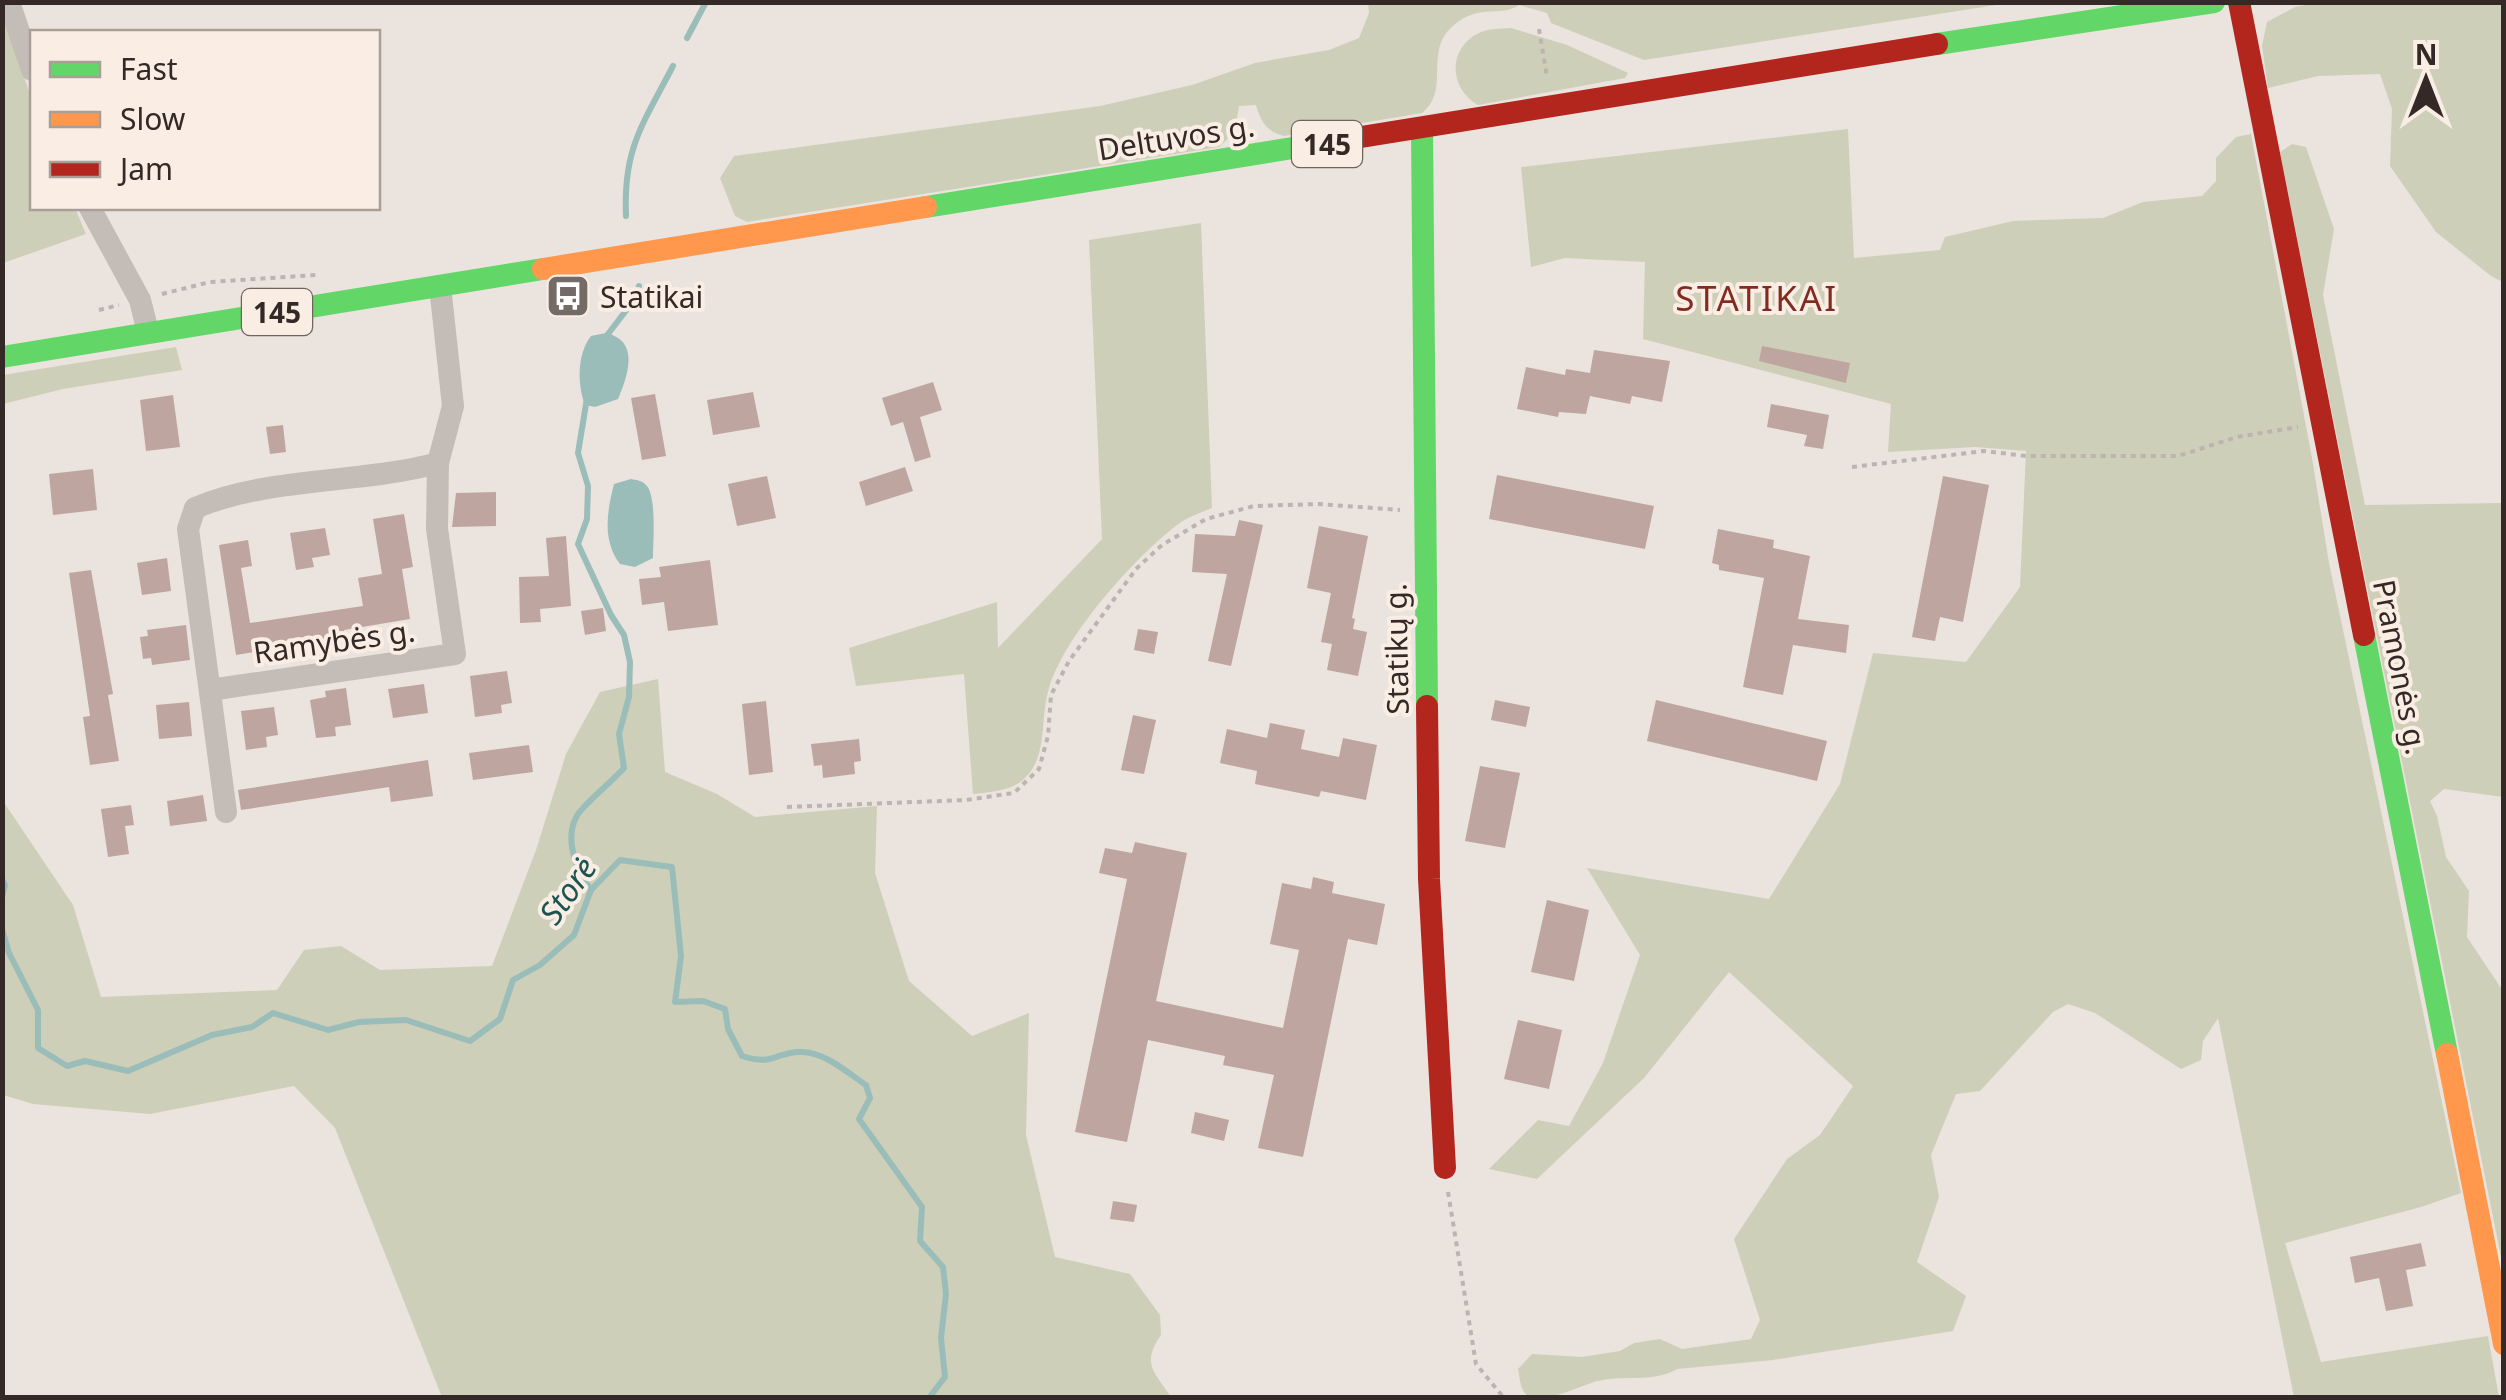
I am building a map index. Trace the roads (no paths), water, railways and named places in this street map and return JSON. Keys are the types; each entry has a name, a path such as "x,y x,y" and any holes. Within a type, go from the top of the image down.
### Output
{"street":[{"path":"9,2 30,64"},
{"name":"Deltuvos g.","path":"148,332 2214,2"},
{"name":"Pramonės g.","path":"2239,2 2504,1344"},
{"name":"Statikų g.","path":"1422,129 1429,879 1445,1168"},
{"path":"91,210 140,300 148,332"},
{"name":"Ramybės g.","path":"210,690 454,654 437,529 438,463 453,406 440,286"},
{"name":"145","path":"2,357 148,332"},
{"path":"226,812 188,530 195,508 225,496 401,474 438,463"}],"water":[{"path":"606,333 624,343 628,360 625,380 618,399 595,407 585,405 580,379 583,351 591,336"},
{"path":"631,479 649,490 654,520 653,558 635,567 620,564 614,555 608,526 614,484"}],"waterway":[{"path":"687,38 706,2"},
{"path":"626,216 628,172 637,137 673,66"},
{"path":"605,338 634,300 639,286"},
{"path":"587,398 578,453 588,486 587,519 578,544 624,635 630,662 629,697 619,734 624,768 576,817 571,838 575,861 591,890"},
{"name":"Storė","path":"2,929 9,953 38,1010 38,1048 67,1066 85,1061 128,1071 212,1035 252,1027 273,1013 328,1030 359,1022 406,1020 470,1041 500,1019 513,980 540,965 574,935 591,890 620,860 672,867 681,956 675,1002 703,1001 725,1009 728,1029 742,1056 762,1060 794,1052 812,1053 866,1085 870,1098 859,1119 922,1207 920,1241 943,1267 946,1294 941,1338 945,1377 929,1398"},
{"name":"Storė","path":"2,879 2,897"}],"place":[{"name":"Statikai","path":"568,296"}],"district":[{"name":"STATIKAI","path":"1757,297"}]}
